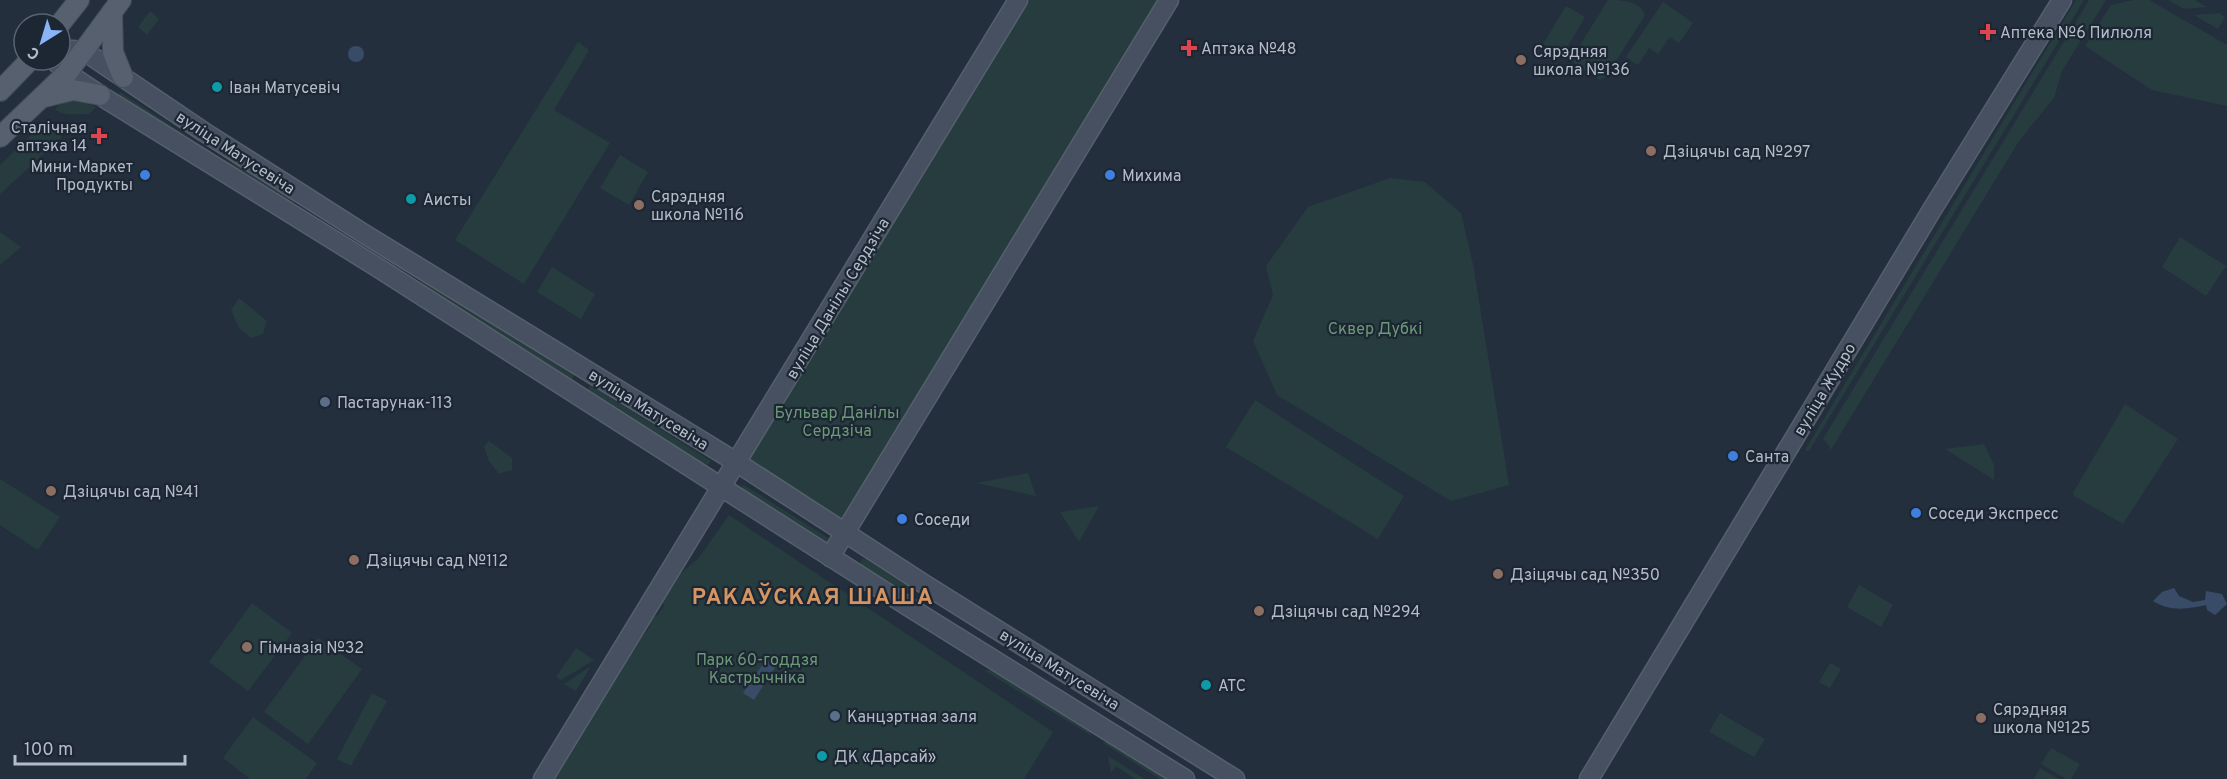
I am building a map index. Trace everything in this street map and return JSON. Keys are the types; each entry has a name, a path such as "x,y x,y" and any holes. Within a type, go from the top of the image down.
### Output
{"main road":[{"path":"70,12 79,0"},
{"name":"вуліца Данілы Сердзіча","path":"543,779 1018,0"},
{"path":"830,557 1169,0"},
{"name":"вуліца Жудро","path":"1589,779 1933,208 2062,0"},
{"path":"72,58 84,51 116,6"},
{"path":"116,6 113,52 123,77"},
{"name":"вуліца Матусевіча","path":"72,50 84,51 204,132 366,235 736,462 924,584 1235,779"},
{"path":"0,91 18,72"},
{"path":"0,136 39,99 56,72"},
{"name":"вуліца Матусевіча","path":"69,72 722,486 830,557 1185,779"},
{"path":"39,99 73,90 100,94"},
{"path":"307,224 304,214 311,211 366,235"},
{"path":"574,393 588,372"},
{"path":"909,607 924,584"}],"green space":[{"name":"Бульвар Данілы Сердзіча","path":"1025,0 1158,0 844,523 746,458"},
{"path":"1608,0 1624,1 1639,6 1645,15 1606,77 1600,80 1575,64 1572,58"},
{"path":"2076,0 2084,0 1809,451 1805,450"},
{"path":"2089,0 2106,0 2062,71 2054,98 2019,141 1829,453 1830,447 1823,439"},
{"path":"2133,0 2149,0 2227,45 2227,106 2152,90 2085,46 2111,5"},
{"path":"2168,0 2195,0 2207,7 2184,9"},
{"path":"1663,2 1693,23 1679,43 1670,37 1658,54 1649,48 1638,65 1626,57"},
{"path":"1566,6 1585,17 1562,56 1543,44"},
{"path":"150,11 159,19 147,35 138,27"},
{"path":"2219,13 2225,17 2218,29 2194,15"},
{"path":"578,42 589,50 554,110 610,143 524,284 455,240"},
{"path":"120,92 224,160 255,172 295,199 291,207 116,97"},
{"path":"71,100 96,107 89,114 75,115 55,109 62,102"},
{"path":"47,120 62,137 0,194 0,165"},
{"path":"620,155 648,172 629,205 600,188"},
{"name":"Сквер Дубкі","path":"1390,178 1425,182 1461,213 1473,264 1509,485 1451,501 1277,395 1253,341 1273,295 1266,266 1308,207"},
{"path":"0,232 21,247 0,265"},
{"path":"2180,237 2226,266 2206,296 2162,267"},
{"path":"552,267 595,294 581,319 537,292"},
{"path":"423,279 574,375 572,380 420,284"},
{"path":"239,298 267,321 263,334 251,338 239,328 231,310"},
{"path":"590,385 711,461 706,467 587,392"},
{"path":"1255,400 1404,496 1378,539 1226,447"},
{"path":"2125,404 2178,439 2123,524 2074,496 2073,493"},
{"path":"489,441 512,458 512,470 499,474 489,461 484,447"},
{"path":"1984,444 1994,465 1994,480 1945,449"},
{"path":"1028,473 1036,496 976,483"},
{"path":"0,479 60,517 38,550 0,525"},
{"path":"744,485 828,538 830,540 828,544 746,492 741,486"},
{"path":"1099,506 1079,542 1060,512"},
{"name":"Парк 60-годдзя Кастрычніка","path":"729,515 1053,732 1024,779 550,779 599,698 650,626 649,621 652,617 657,616 665,605 660,601 675,578 698,559"},
{"path":"862,559 866,559 908,586 908,591 904,595 859,565"},
{"path":"1859,585 1893,605 1881,627 1847,607"},
{"path":"252,603 292,633 248,691 209,662"},
{"path":"318,638 362,669 308,744 264,712"},
{"path":"576,648 594,660 561,680 556,677"},
{"path":"1830,663 1841,669 1830,688 1819,682"},
{"path":"591,666 576,691 564,684"},
{"path":"994,669 1087,727 1092,736 985,671"},
{"path":"372,693 387,701 351,766 337,759"},
{"path":"1720,713 1765,739 1754,757 1709,732"},
{"path":"253,717 317,763 306,779 250,779 223,758"},
{"path":"1107,741 1173,779 1160,779 1103,743"},
{"path":"2051,748 2080,764 2071,779 2066,779 2041,764"},
{"path":"1108,756 1145,779 1135,779 1116,766 1111,773"},
{"path":"2040,768 2059,779 2034,779"}],"water":[{"path":"353,46 359,46 364,54 362,60 353,62 348,57 348,51"},
{"path":"2174,588 2179,596 2193,602 2205,600 2206,591 2222,594 2227,604 2215,615 2207,610 2206,605 2173,608 2153,601 2162,592"},
{"path":"770,653 780,660 754,700 743,693"}],"place":[{"name":"Аптека №6 Пилюля","path":"1988,32"},
{"name":"Аптэка №48","path":"1189,48"},
{"name":"Сярэдняя школа №136","path":"1521,60"},
{"name":"Іван Матусевіч","path":"217,87"},
{"name":"Сталічная аптэка 14","path":"99,136"},
{"name":"Дзіцячы сад №297","path":"1651,151"},
{"name":"Мини-Маркет Продукты","path":"145,175"},
{"name":"Михима","path":"1110,175"},
{"name":"Аисты","path":"411,199"},
{"name":"Сярэдняя школа №116","path":"639,205"},
{"name":"Пастарунак-113","path":"325,402"},
{"name":"Санта","path":"1733,456"},
{"name":"Дзіцячы сад №41","path":"51,491"},
{"name":"Соседи Экспресс","path":"1916,513"},
{"name":"Соседи","path":"902,519"},
{"name":"Дзіцячы сад №112","path":"354,560"},
{"name":"Дзіцячы сад №350","path":"1498,574"},
{"name":"Дзіцячы сад №294","path":"1259,611"},
{"name":"Гімназія №32","path":"247,647"},
{"name":"АТС","path":"1206,685"},
{"name":"Канцэртная заля","path":"835,716"},
{"name":"Сярэдняя школа №125","path":"1981,718"},
{"name":"ДК «Дарсай»","path":"822,756"}],"district":[{"name":"РАКАЎСКАЯ ШАША","path":"813,596"}]}
